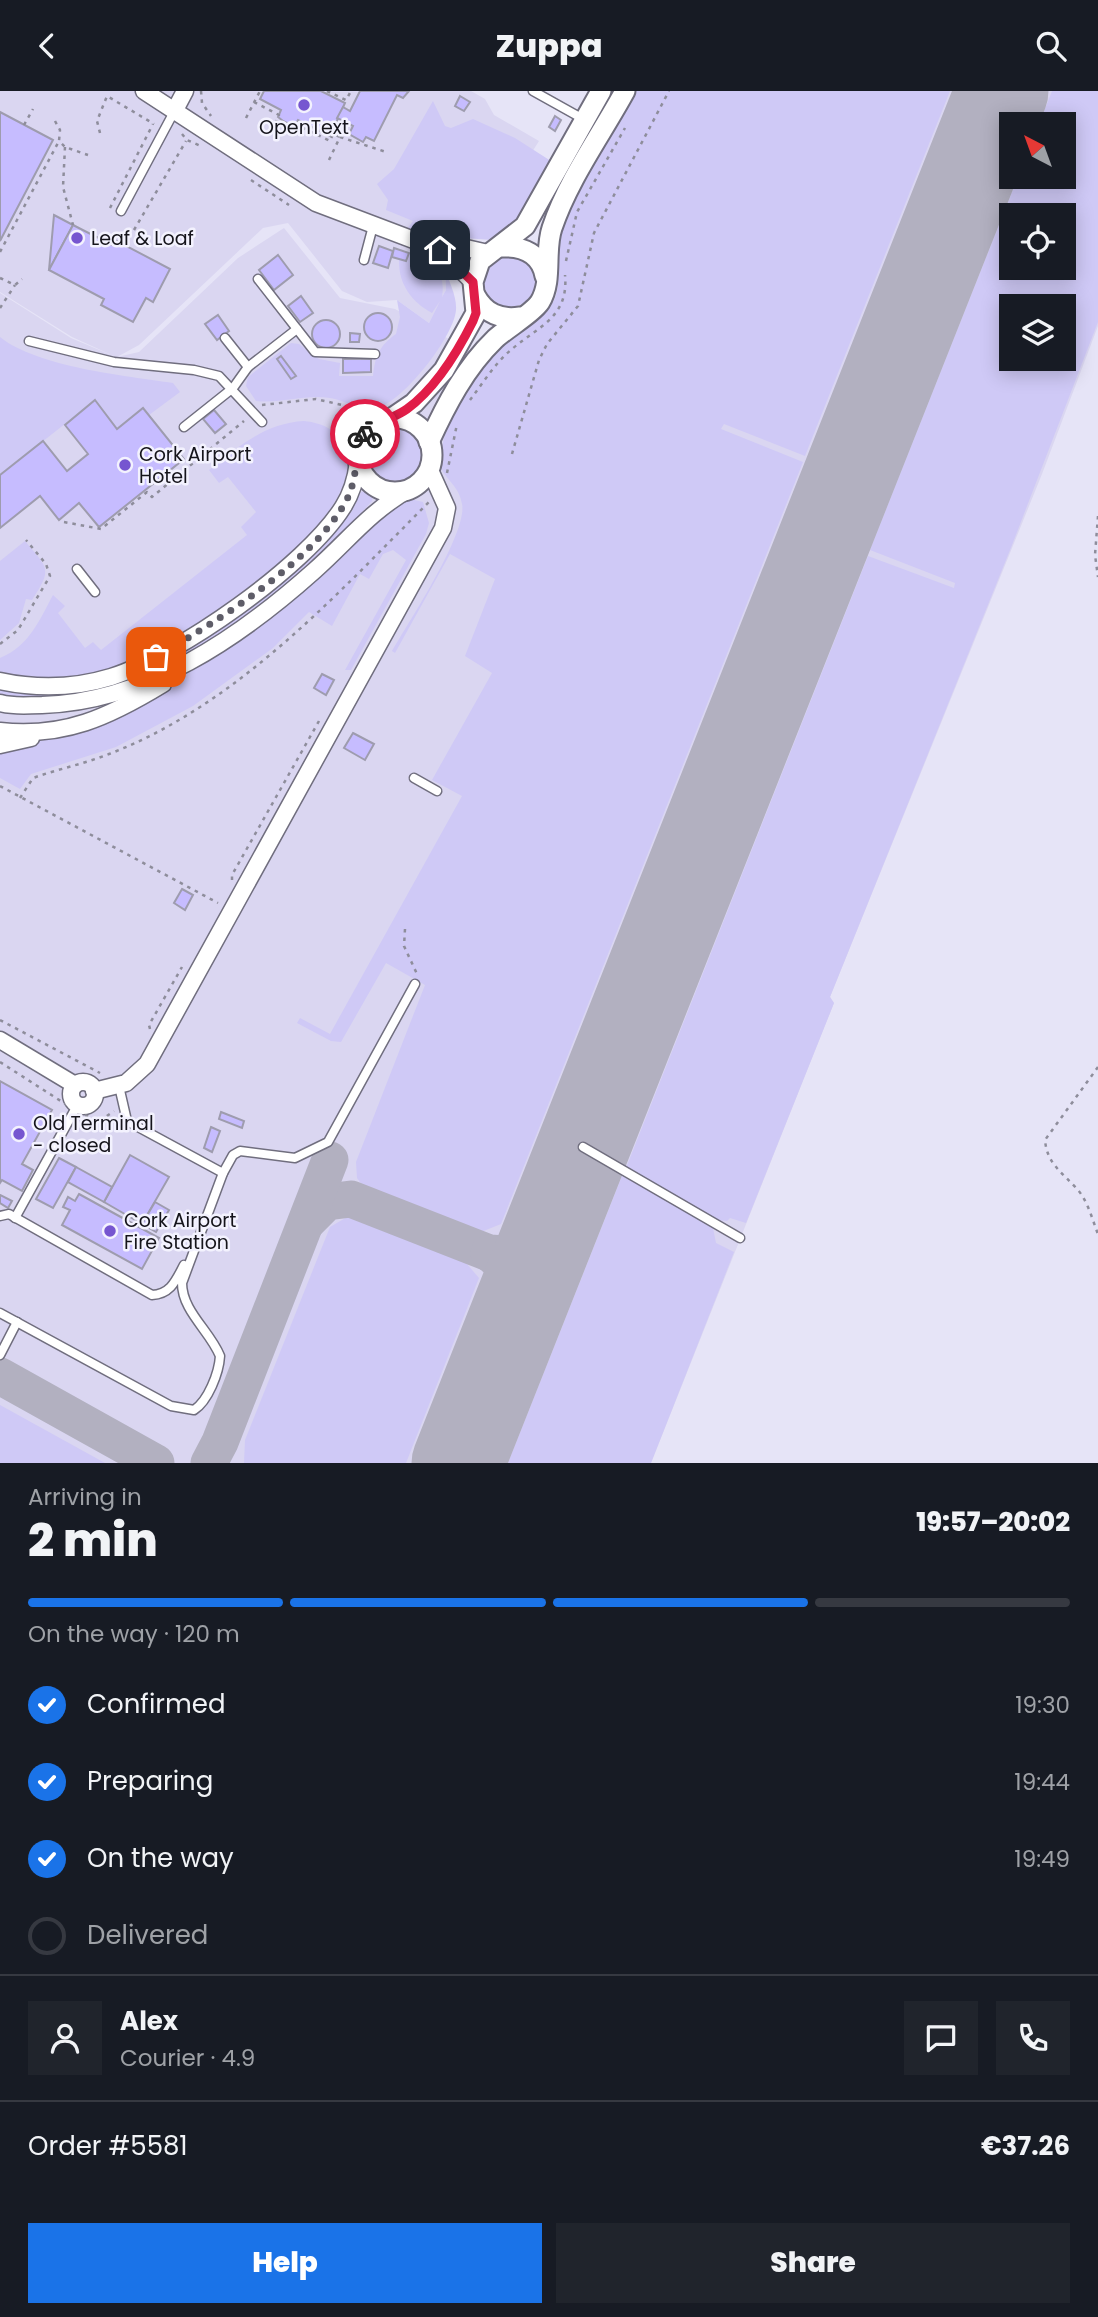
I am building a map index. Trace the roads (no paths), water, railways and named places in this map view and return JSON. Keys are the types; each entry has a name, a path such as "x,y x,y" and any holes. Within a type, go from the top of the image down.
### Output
{"street":[{"path":"144,91 307,198 336,212 440,250 474,288 488,312 498,317 520,317"},
{"path":"175,110 185,91"},
{"path":"0,681 40,687 87,683 124,673 173,647 269,582 317,539 348,498 358,462 359,445 364,434 387,414 414,403 444,370 473,321 474,288 480,261 525,226 601,91"},
{"path":"94,1091 119,1086 132,1079 147,1064 443,529 447,508 428,481 429,442 444,409 466,374 493,341 539,304 546,281 546,253 558,212 625,91"},
{"path":"440,250 453,245 495,250 523,249 532,254 544,271 546,281"},
{"path":"387,414 415,425 429,442"},
{"path":"358,462 362,473 378,488 400,492 428,481"},
{"path":"0,745 53,732 120,708 161,685 243,628 314,570 382,504 428,481"},
{"path":"0,703 62,704 107,696 198,657"},
{"path":"0,730 53,732"},
{"path":"0,1040 75,1085 86,1083 94,1091"},
{"path":"75,1085 71,1095 76,1107 91,1102 94,1091"}],"lane":[{"path":"533,91 585,120"},
{"path":"121,211 175,110"},
{"path":"364,260 373,226"},
{"path":"258,279 315,352 374,354"},
{"path":"184,427 233,388 248,367 297,329"},
{"path":"225,338 248,367"},
{"path":"29,341 114,362 194,370 219,376 262,422"},
{"path":"77,569 94,592"},
{"path":"414,778 437,791"},
{"path":"0,1313 171,1406 194,1410 202,1405 220,1365 220,1356 184,1296 183,1283 193,1249 223,1174 233,1155 240,1151 295,1158 328,1142 415,984"},
{"path":"119,1086 127,1121 223,1174"},
{"path":"15,1218 76,1107"},
{"path":"583,1147 740,1238"},
{"path":"0,1216 9,1214 155,1295 172,1287 193,1249"},
{"path":"0,1355 17,1322"}],"place":[{"name":"OpenText","path":"304,105"},
{"name":"Leaf & Loaf","path":"77,238"},
{"name":"Cork Airport Hotel","path":"125,465"},
{"name":"Old Terminal - closed","path":"19,1134"},
{"name":"Cork Airport Fire Station","path":"110,1231"}]}
